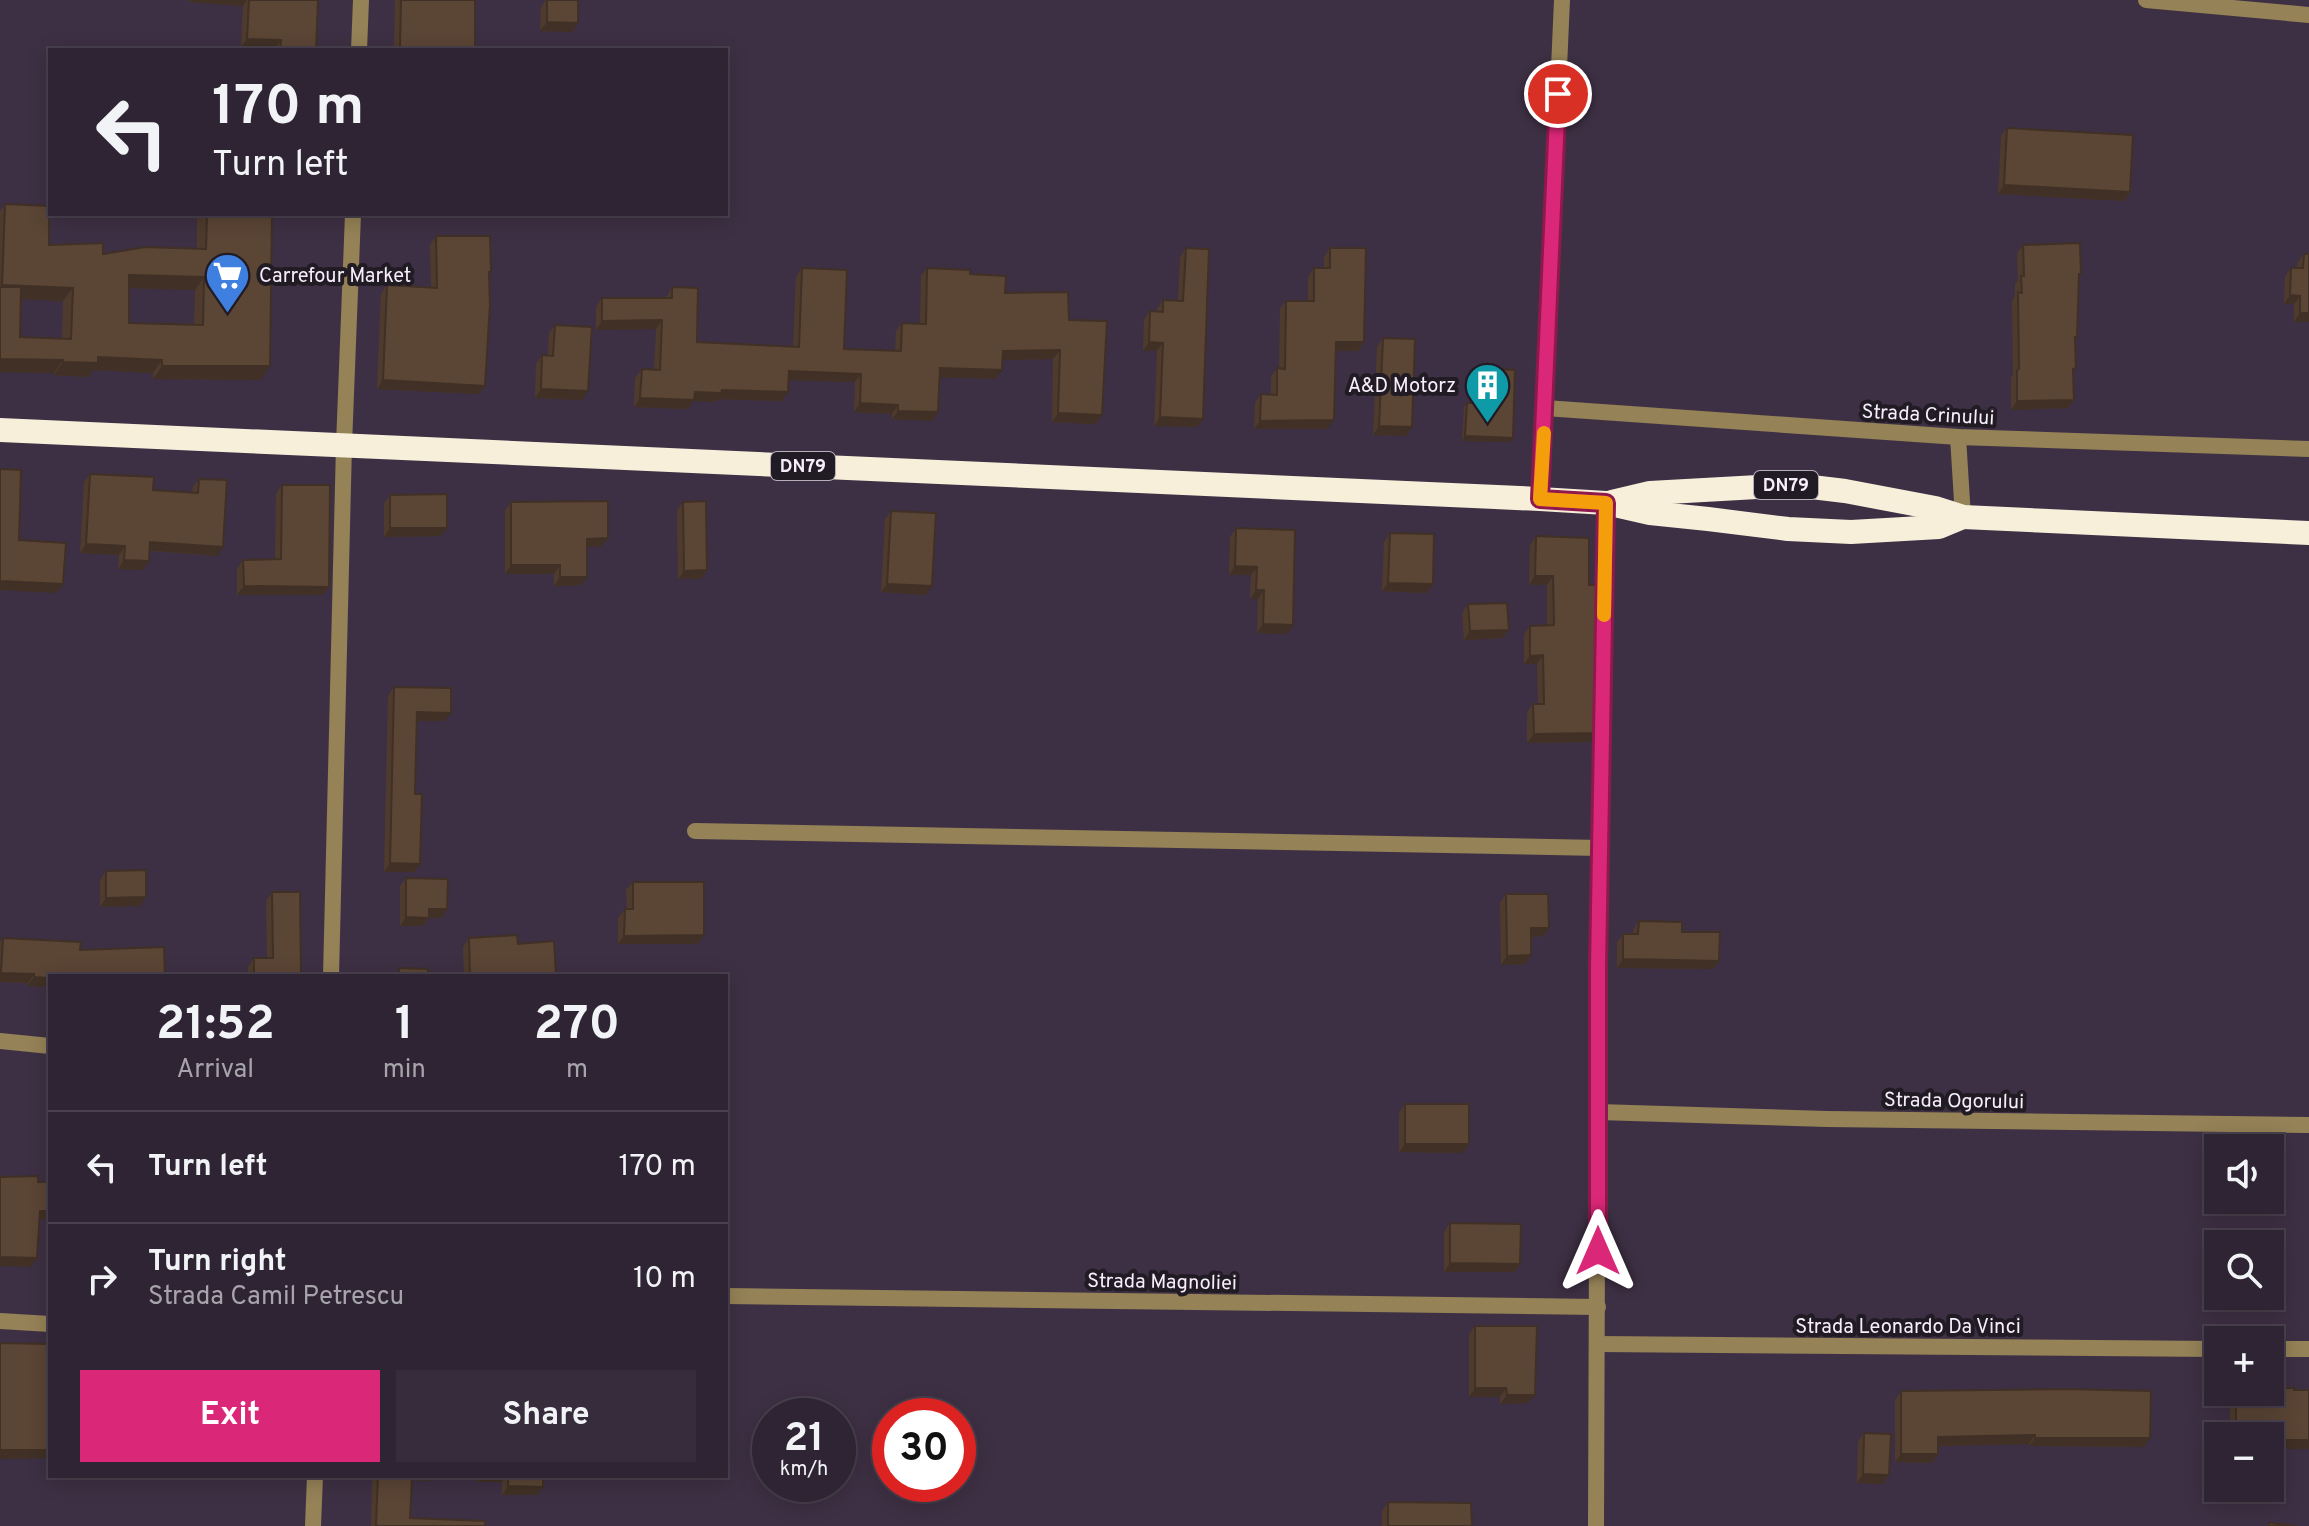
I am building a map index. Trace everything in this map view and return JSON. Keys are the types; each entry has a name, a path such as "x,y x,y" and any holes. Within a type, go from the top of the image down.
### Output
{"highway":[{"name":"DN79","path":"0,430 1540,499 1606,503 1650,513 1788,529 1851,532 1939,527 1963,517"},
{"name":"DN79","path":"1606,503 1650,493 1795,485 1935,508 1963,517 2309,533"}],"street":[{"path":"359,48 361,0"},
{"path":"1540,499 1562,0"},
{"path":"2146,0 2309,15"},
{"path":"331,974 353,216"},
{"name":"Strada Crinului","path":"1545,408 1958,437 2309,449"},
{"path":"1958,437 1963,517"},
{"path":"1596,1526 1598,967 1606,503"},
{"path":"695,831 1601,848"},
{"path":"0,1041 48,1046"},
{"name":"Strada Ogorului","path":"1598,1112 1827,1119 2309,1125"},
{"name":"Strada Magnoliei","path":"728,1296 1598,1307"},
{"path":"0,1321 48,1324"},
{"name":"Strada Leonardo Da Vinci","path":"1598,1344 2204,1349"},
{"path":"2284,1349 2309,1349"},
{"path":"313,1526 315,1478"}],"building":[{"path":"249,0 318,0 316,48 280,48 281,40 247,39"},
{"path":"401,0 475,0 475,48 400,48"},
{"path":"547,0 578,0 578,23 547,22"},
{"path":"2007,128 2133,135 2130,192 2004,185"},
{"path":"5,204 48,206 49,245 103,243 103,254 145,247 206,249 207,216 272,216 270,366 162,366 162,360 98,357 98,363 0,359 0,287 21,287 20,337 71,339 73,288 2,285","holes":["129,275 204,277 203,325 129,323"]},
{"path":"436,236 490,236 485,386 383,380 387,285 437,288"},
{"path":"2080,243 2074,400 2017,401 2018,292 2022,293 2021,276 2024,276 2023,245"},
{"path":"1186,248 1209,249 1203,419 1160,417 1163,343 1149,342 1150,311 1163,312 1163,300 1183,301"},
{"path":"1330,248 1366,248 1364,342 1336,342 1334,420 1260,421 1261,394 1277,395 1277,368 1285,369 1286,301 1314,301 1314,268 1330,268"},
{"path":"2304,254 2309,254 2309,313 2300,313 2300,296 2290,295 2291,268 2303,268"},
{"path":"802,268 847,270 844,349 901,351 902,323 926,324 927,268 1006,276 1005,293 1068,292 1069,320 1107,321 1102,415 1058,413 1060,350 1003,351 1002,370 940,368 938,412 898,411 898,405 860,403 861,374 789,371 788,392 722,390 721,393 695,392 694,400 640,398 642,369 660,370 662,320 602,321 602,298 672,298 672,287 698,288 697,342 799,347"},
{"path":"555,325 592,327 588,391 541,389 542,355 553,356"},
{"path":"1383,338 1415,339 1412,427 1379,426"},
{"name":"A&D Motorz","path":"1482,368 1515,370 1513,438 1465,436 1467,403 1481,403"},
{"path":"0,469 21,470 19,540 66,543 63,584 0,581"},
{"path":"90,474 154,477 153,490 198,493 199,479 227,480 223,547 150,542 149,561 124,560 125,546 86,544"},
{"path":"282,485 330,485 329,587 244,586 243,560 281,559"},
{"path":"447,494 447,528 390,528 390,495"},
{"path":"608,501 608,538 587,539 587,577 560,577 560,565 511,565 511,502"},
{"path":"706,501 707,570 684,571 683,502"},
{"path":"891,511 936,513 932,586 887,584"},
{"path":"1236,528 1295,530 1293,625 1263,624 1264,590 1256,590 1257,567 1235,566"},
{"path":"1390,533 1434,534 1433,584 1388,583"},
{"path":"1536,536 1589,538 1589,585 1600,585 1597,733 1534,734 1533,704 1544,704 1543,655 1530,656 1530,626 1554,625 1553,576 1535,576"},
{"path":"1507,603 1509,630 1470,631 1468,604"},
{"path":"394,687 451,688 451,713 417,712 415,794 422,794 420,864 390,863"},
{"path":"146,870 146,897 106,898 106,871"},
{"path":"406,878 448,879 447,909 429,909 429,918 406,917"},
{"path":"633,882 704,882 704,935 624,936 625,909 633,909"},
{"path":"272,892 300,892 301,974 254,974 254,958 273,958"},
{"path":"1506,894 1548,894 1549,928 1531,928 1531,955 1507,956"},
{"path":"1639,921 1682,922 1682,932 1720,932 1719,961 1623,959 1623,934 1638,934"},
{"path":"517,935 518,944 554,941 556,974 470,974 469,938"},
{"path":"3,938 81,942 80,950 164,947 165,974 48,974 48,978 34,977 34,974 1,973"},
{"path":"399,968 428,969 428,974 399,974"},
{"path":"1405,1104 1469,1104 1469,1144 1405,1144"},
{"path":"38,1176 38,1182 48,1182 48,1211 40,1211 37,1258 0,1257 0,1177"},
{"path":"1450,1223 1521,1224 1520,1264 1450,1263"},
{"path":"1475,1326 1537,1326 1535,1395 1507,1395 1506,1388 1475,1388"},
{"path":"0,1343 48,1344 48,1450 0,1450"},
{"path":"2284,1388 2309,1390 2309,1440 2284,1440 2284,1422 2236,1422 2236,1406 2284,1406"},
{"path":"1901,1391 2151,1391 2150,1438 2035,1438 2035,1435 1938,1437 1938,1454 1901,1454"},
{"path":"1864,1433 1891,1434 1889,1475 1863,1474"},
{"path":"378,1478 412,1478 410,1518 485,1521 485,1526 376,1526"},
{"path":"508,1478 543,1478 543,1487 508,1486"},
{"path":"1388,1502 1471,1503 1472,1526 1388,1526"},
{"path":"2269,1523 2297,1526 2269,1526"}],"slow traffic":[{"path":"1544,433 1540,499 1606,503 1604,615"}],"place":[{"name":"Carrefour Market","path":"228,314"},
{"name":"A&D Motorz","path":"1487,424"}],"route":[{"path":"1558,94 1540,499 1606,503 1598,967 1598,1251"}]}
